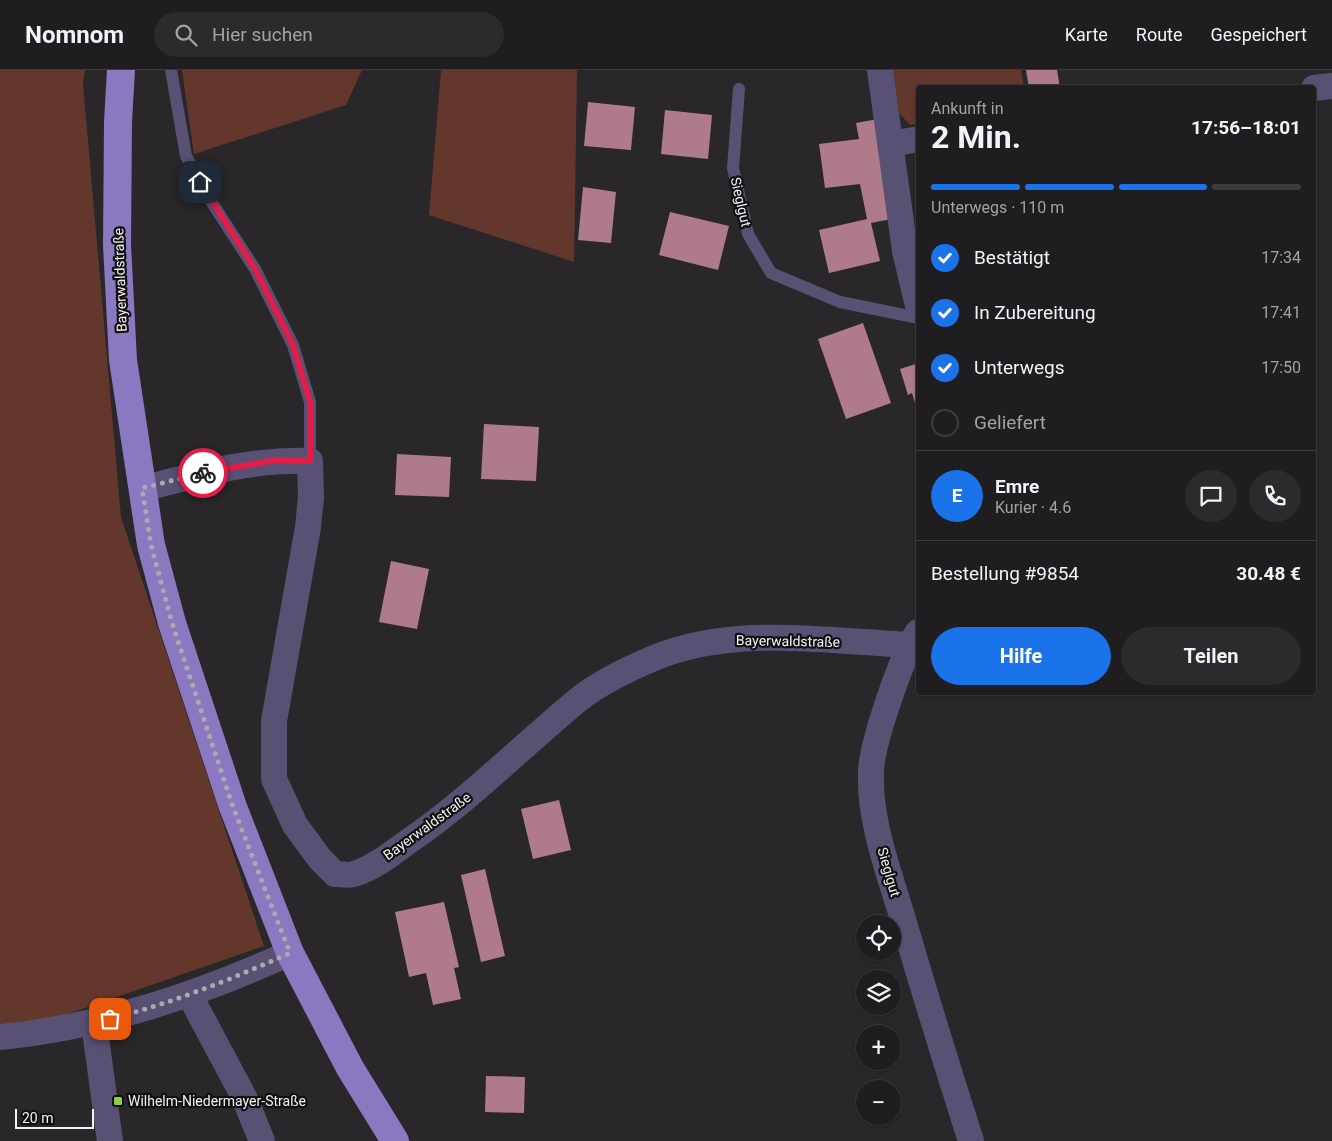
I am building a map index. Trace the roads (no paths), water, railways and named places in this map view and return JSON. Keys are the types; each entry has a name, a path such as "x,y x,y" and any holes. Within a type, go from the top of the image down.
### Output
{"main road":[{"name":"Bayerwaldstraße","path":"121,70 118,122 117,245 122,350 151,545 172,623 233,807 290,953 350,1068 395,1141"}],"street":[{"path":"880,70 905,251 916,297"},
{"path":"1316,88 1332,86"},
{"path":"891,144 916,140"},
{"path":"142,488 222,468 276,460 310,461"},
{"name":"Bayerwaldstraße","path":"310,461 311,497 308,527 274,720 274,779 295,825 320,859 335,874 353,875 380,862 481,787 580,699 618,674 655,658 692,646 720,641 914,638"},
{"name":"Sieglgut","path":"914,638 880,730 871,770 874,823 938,1040 971,1141"},
{"path":"0,1037 39,1033 94,1023 143,1010 241,975 290,953"},
{"path":"189,994 252,1114 262,1141"},
{"path":"94,1023 110,1141"}],"lane":[{"name":"Bayerwaldstraße","path":"171,70 186,156 207,195 255,269 293,345 310,402 310,461"},
{"name":"Sieglgut","path":"739,90 733,168 748,234 771,273 840,302 916,317"}],"place":[{"name":"Wilhelm-Niedermayer-Straße","path":"118,1101"}]}
